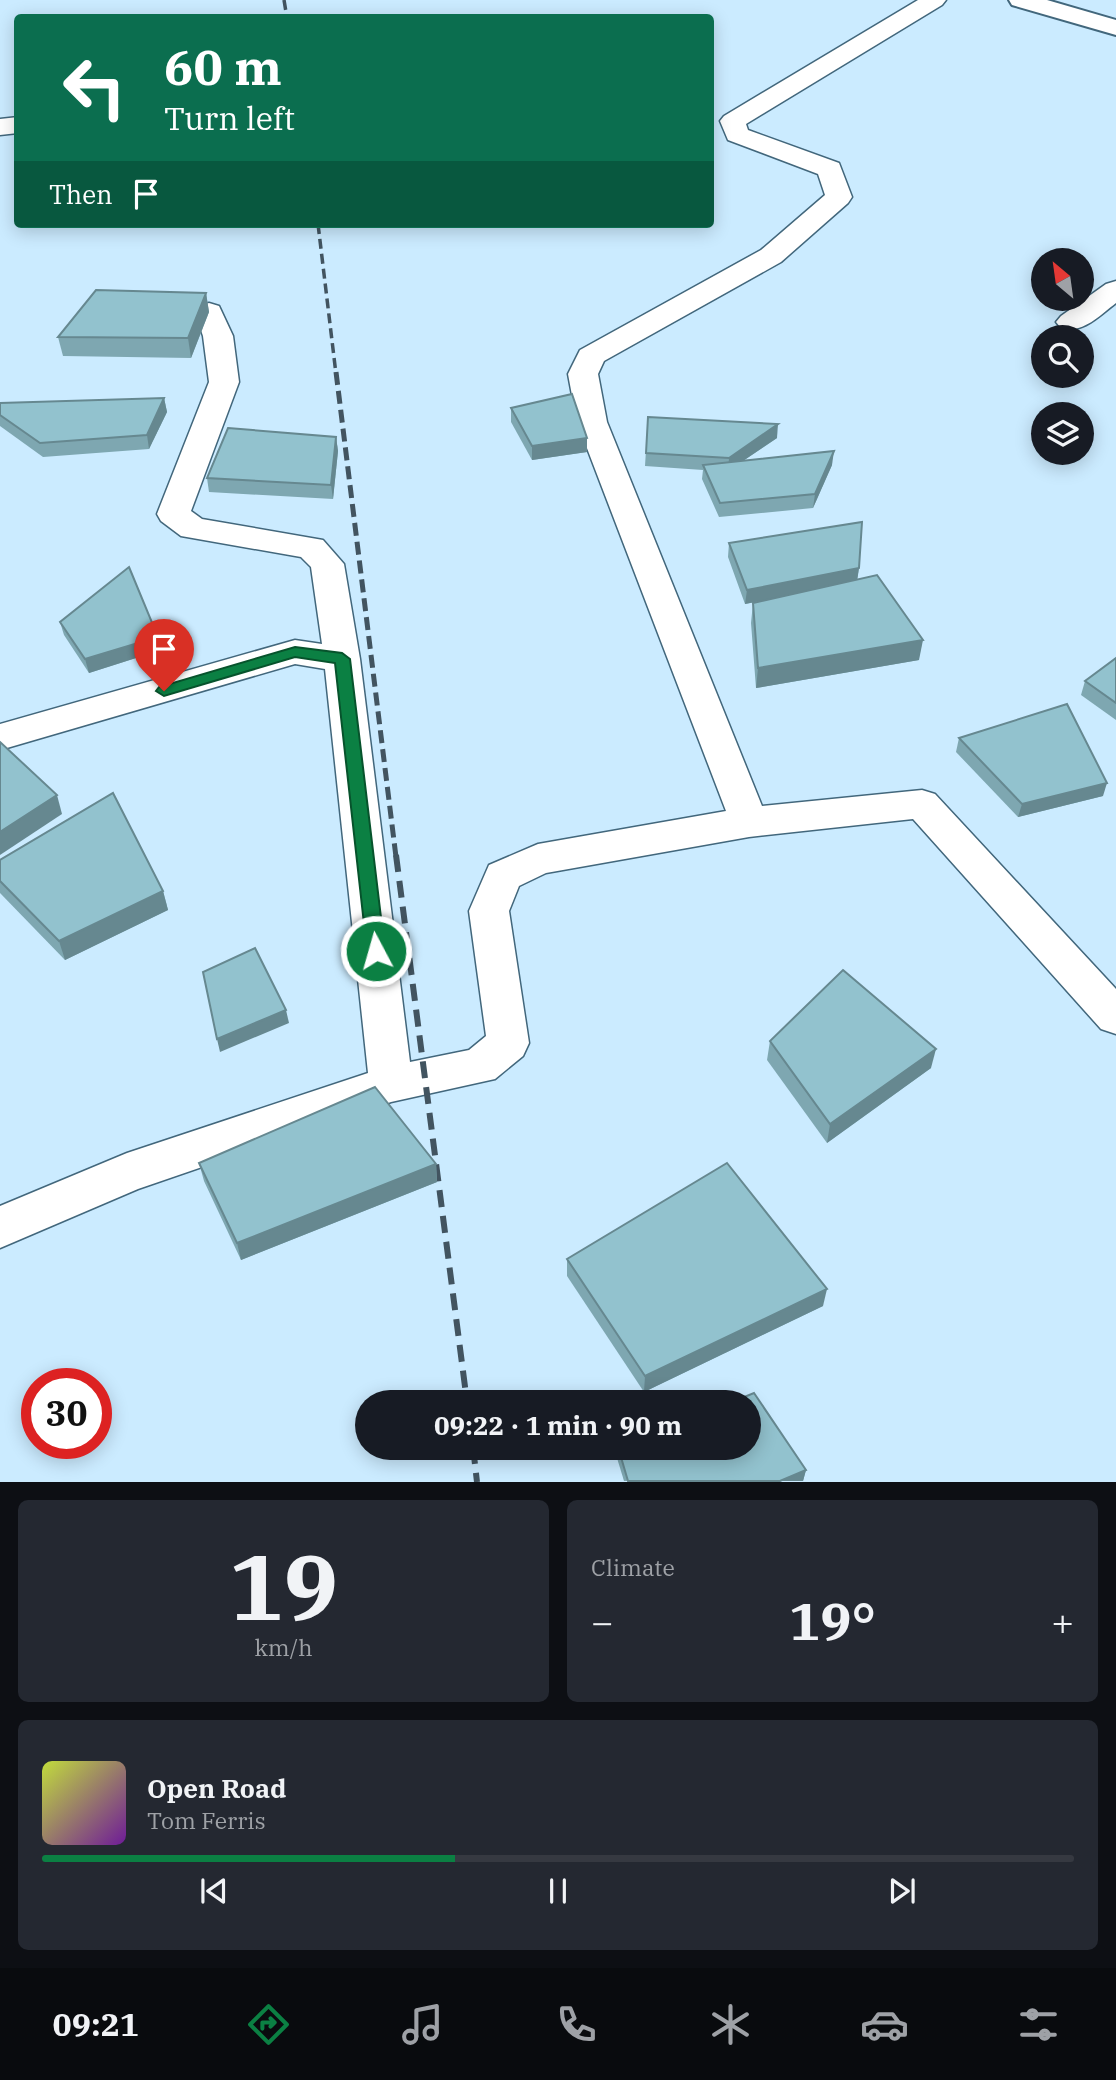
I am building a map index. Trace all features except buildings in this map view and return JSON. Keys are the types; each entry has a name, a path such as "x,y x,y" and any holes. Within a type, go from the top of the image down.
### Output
{"highway":[{"path":"1021,0 1116,28"},
{"path":"1085,0 1116,9"}],"street":[{"path":"749,822 592,422 583,374 591,356 771,256 839,197 830,169 737,135 733,121 934,0"},
{"path":"1071,321 1116,290"},
{"path":"209,312 218,336 224,382 173,514 193,528 311,548 327,565 342,659 391,1084"},
{"path":"0,737 60,722 295,652 342,659"},
{"path":"0,1227 127,1172 391,1084 480,1066 508,1043 489,911 503,876 538,859 749,822 922,804 1116,1017"}],"railway":[{"path":"284,0 286,14"},
{"path":"318,228 336,374"},
{"path":"336,372 396,857"},
{"path":"396,855 465,1390"},
{"path":"474,1460 477,1482"}],"route":[{"path":"164,691 295,652 342,659 376,951"}]}
